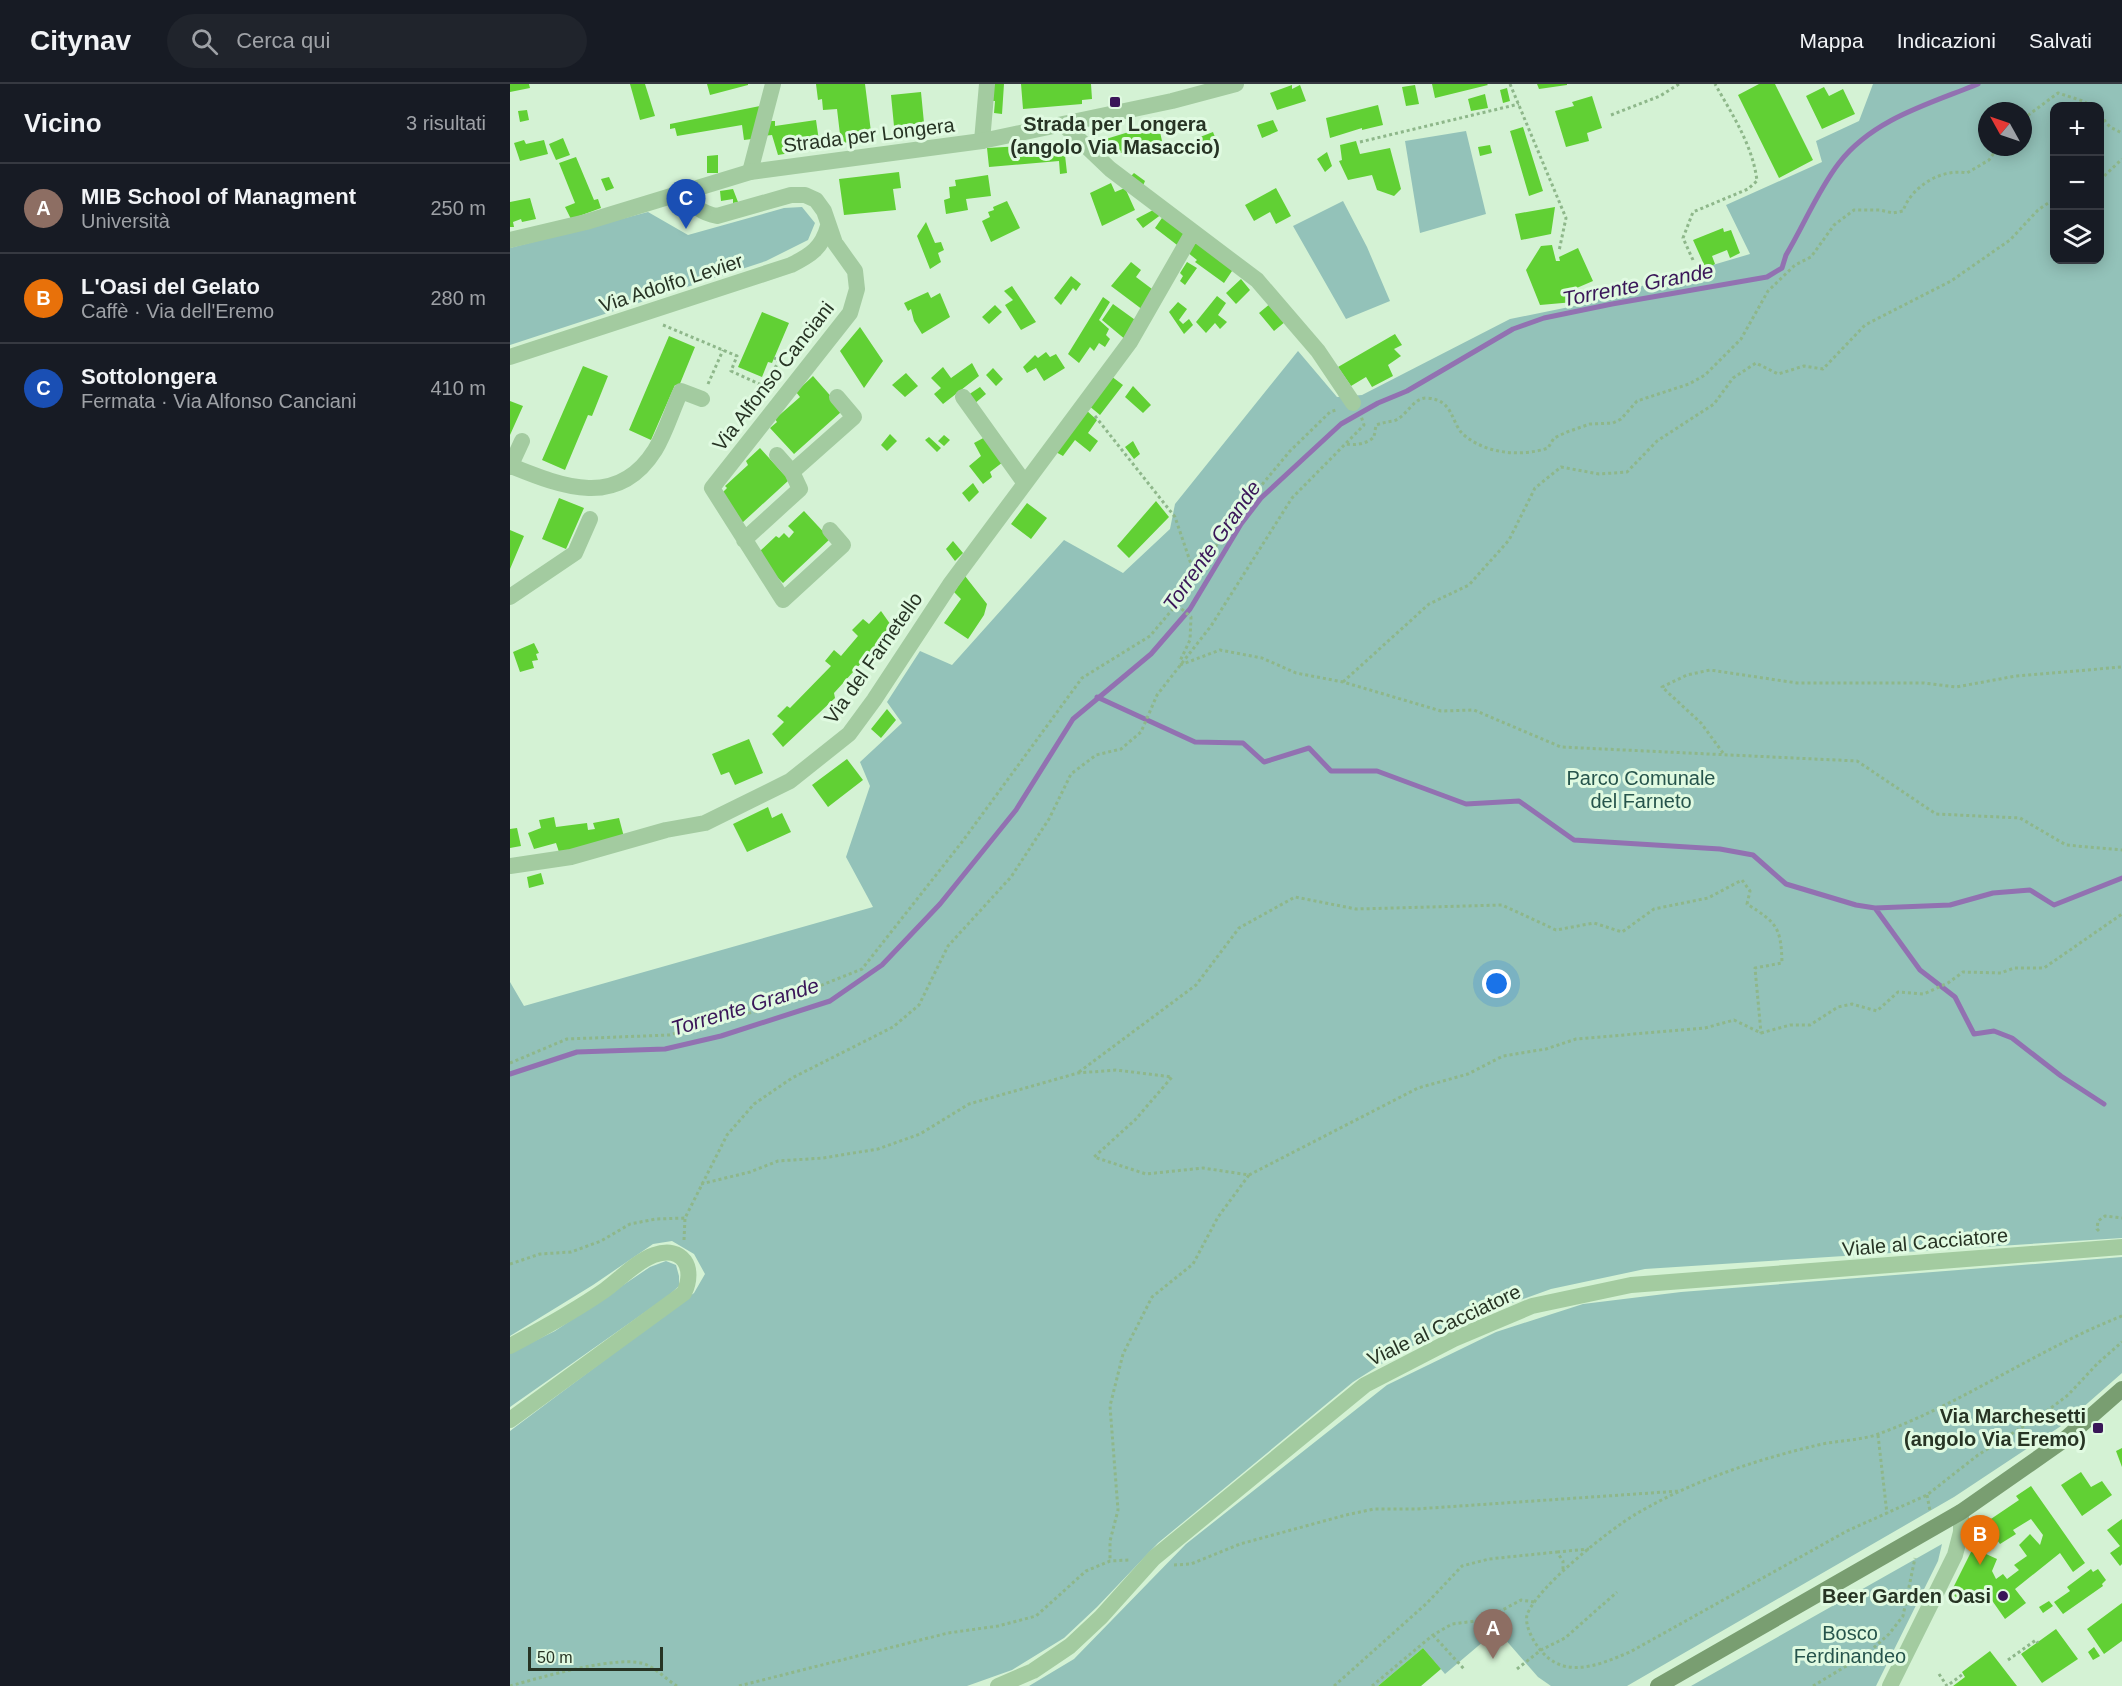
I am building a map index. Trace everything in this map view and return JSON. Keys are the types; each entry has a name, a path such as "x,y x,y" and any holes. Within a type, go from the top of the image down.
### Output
{"main road":[{"path":"1658,1686 1961,1512 2064,1440 2122,1389"}],"street":[{"path":"750,172 773,84"},
{"path":"982,141 987,84"},
{"name":"Strada per Longera","path":"510,240 684,194 750,172 982,141 1065,126 1236,84"},
{"path":"1065,126 1110,169 1257,280 1318,351 1353,403"},
{"name":"Via Alfonso Canciani","path":"684,194 696,208 706,214 717,216 791,195 804,195 816,200 824,211 835,243 855,272 857,289 850,314 712,488 783,600 843,545 830,530"},
{"name":"Via Adolfo Levier","path":"510,357 756,277 814,253 824,240 828,226"},
{"name":"Via del Farnetello","path":"510,866 571,857 666,830 705,824 790,781 826,755 849,734 1024,482 1130,342 1193,232"},
{"path":"522,441 510,466 567,486 598,488 624,482 641,467 655,449 681,391 702,399"},
{"path":"792,472 854,417 837,397"},
{"path":"963,397 1024,482"},
{"path":"744,540 800,489 792,472 777,455"},
{"path":"510,597 575,553 590,519"},
{"name":"Viale al Cacciatore","path":"998,1686 1033,1671 1070,1646 1101,1617 1154,1558 1365,1385 1454,1339 1532,1306 1602,1290 1660,1282 2117,1248"},
{"path":"510,1346 603,1292 651,1256 672,1254 680,1257 691,1273 684,1293 510,1420"},
{"path":"1890,1686 1955,1555 1961,1532 1961,1512"}],"path":[{"path":"1510,84 1566,218 1559,251"},
{"path":"1611,115 1660,96 1679,84"},
{"path":"1693,260 1683,238 1693,212 1748,189 1757,181 1755,165 1748,145 1714,84"},
{"path":"2032,112 2058,93 2085,102"},
{"path":"1360,142 1519,105"},
{"path":"2104,120 2110,127 2122,133"},
{"path":"1347,444 1354,446 1369,442 1374,437 1376,425 1394,421 1418,400 1426,398 1443,403 1453,413 1463,434 1492,450 1517,453 1548,448 1554,438 1590,424 1613,423 1621,419 1637,401 1689,384 1705,375 1741,339 1768,291 1795,266 1811,257 1834,225 1854,210 1880,210 1893,213 1903,211 1907,199 1929,179 1955,171 1967,173 1992,156"},
{"path":"2104,176 2122,159"},
{"path":"1343,682 1429,603 1469,585 1509,540 1535,488 1561,467 1599,474 1628,472 1657,441 1714,404 1733,378 1756,363 1778,374 1804,366 1823,369 1865,325 1951,281 2010,240 2038,210 2050,203"},
{"path":"639,315 738,356 731,371 766,387 778,360 774,358"},
{"path":"702,399 723,350"},
{"path":"1085,403 1174,517 1191,564 1198,574"},
{"path":"510,1063 567,1039 669,1035 757,1011 862,969 968,835 1082,678 1150,636 1177,605 1230,525 1290,452 1330,412 1353,403"},
{"path":"680,1257 685,1218 700,1184 727,1135 754,1104 792,1078 893,1027 919,1005 948,946 1011,877 1049,819 1071,774 1096,755 1121,749 1142,732 1157,695 1211,626 1292,498 1321,466 1336,457 1364,425 1363,420"},
{"path":"1177,605 1191,617 1190,640 1178,666"},
{"path":"1178,666 1220,650 1262,658 1296,673 1343,682 1442,711 1474,710 1561,747 1857,761 1936,814 2020,818 2066,845 2122,850"},
{"path":"1723,754 1701,723 1662,687 1687,675 1710,670 1797,683 1924,683 1956,687 2016,676 2122,667"},
{"path":"1078,1073 1196,985 1239,928 1295,897 1356,909 1502,905 1556,930 1594,923 1622,932 1654,909 1708,898 1742,880 1750,891 1747,904 1768,917 1782,935 1782,963 1755,968 1761,1033"},
{"path":"1110,1561 1110,1541 1118,1510 1110,1406 1123,1354 1152,1297 1193,1264 1218,1217 1249,1175 1418,1089 1468,1074 1503,1056 1546,1049 1576,1039 1632,1032 1705,1028 1734,1020 1761,1033 1790,1025 1810,1025 1838,1007 1852,1004 1877,1011 1898,992 1924,994 1948,983 1963,972 2001,973 2014,968 2044,968 2122,914"},
{"path":"700,1184 750,1172 778,1161 823,1158 878,1149 920,1134 969,1104 1078,1073 1116,1070 1172,1077 1135,1120 1094,1157 1146,1174 1203,1168 1249,1175"},
{"path":"2117,1248 2097,1229 2098,1221 2105,1216 2122,1218"},
{"path":"510,1264 540,1254 572,1252 602,1241 630,1224 656,1219 685,1218"},
{"path":"2122,1316 2004,1373 1936,1412 1877,1435 1821,1444 1748,1463 1681,1491 1635,1515 1591,1548 1534,1602 1526,1617 1529,1630 1541,1650 1551,1660 1574,1670 1601,1665 1630,1652 1846,1531 1927,1495 1978,1455 2043,1414 2068,1395 2098,1363 2122,1342"},
{"path":"1877,1435 1887,1514"},
{"path":"739,1686 948,1633 998,1626 1036,1616 1086,1571 1110,1561 1154,1558 1173,1565 1191,1564 1240,1544 1374,1509 1416,1509 1681,1491"},
{"path":"1927,1495 1931,1517"},
{"path":"1334,1686 1427,1603 1462,1566 1489,1559 1591,1548"},
{"path":"1557,1551 1563,1560 1563,1573"},
{"path":"1813,1686 1868,1653 1889,1634 1903,1616 1916,1564 1915,1553"},
{"path":"1517,1669 1541,1650 1565,1638 1617,1592"},
{"path":"1372,1686 1433,1635 1452,1624 1484,1620 1521,1600 1534,1602"},
{"path":"1433,1635 1464,1669"},
{"path":"2008,1660 2036,1640 2038,1643"},
{"path":"510,1686 553,1674 625,1660 646,1664 677,1686"},
{"path":"1939,1674 1947,1686 1963,1674"}],"green space":[{"name":"Parco Comunale del Farneto","path":"1873,84 2122,84 2122,1238 1645,1269 1551,1289 1481,1314 1402,1351 1353,1382 1158,1543 1064,1638 1012,1670 967,1686 510,1686 510,1431 694,1293 705,1274 694,1254 672,1241 653,1244 593,1285 510,1336 510,982 524,1006 873,907 846,857 870,786 860,762 902,723 887,702 920,651 952,665 1064,540 1123,573 1170,529 1175,504 1298,351 1337,397 1362,395 1510,319 1574,306 1750,254 1726,205 1822,162 1816,141 1859,121"},
{"path":"1466,131 1486,214 1420,233 1405,141"},
{"path":"1343,201 1367,247 1390,301 1346,319 1293,226"},
{"path":"802,207 815,223 808,240 766,261 510,345 510,248 648,212 688,235 784,208"},
{"path":"2122,1257 2122,1373 2064,1424 1954,1497 1627,1686 1551,1686 1538,1677 1497,1630 1445,1674 1423,1648 1378,1686 1029,1686 1074,1659 1186,1544 1387,1385 1496,1332 1583,1304 1681,1292"},
{"path":"666,1261 676,1265 679,1286 510,1407 510,1353 555,1331 650,1267"},
{"name":"Bosco Ferdinandeo","path":"1942,1544 1938,1561 1876,1686 1691,1686"}],"building":[{"path":"510,84 529,84 530,88 510,92"},
{"path":"630,84 645,84 655,116 640,120"},
{"path":"707,84 748,84 748,85 710,95"},
{"path":"816,84 865,84 872,140 841,143 837,109 823,110 822,99 818,100"},
{"path":"993,84 1004,84 1002,114 994,113 995,101 991,101"},
{"path":"1021,84 1091,84 1092,99 1082,100 1082,104 1023,109"},
{"path":"1432,84 1487,84 1488,85 1435,98"},
{"path":"1537,84 1567,84 1567,85 1539,89"},
{"path":"1759,84 1775,84 1813,160 1779,178 1738,95"},
{"path":"1292,85 1292,89 1300,85 1306,101 1277,110 1270,93"},
{"path":"1415,85 1419,104 1406,106 1402,87"},
{"path":"1824,87 1829,96 1843,89 1855,114 1822,129 1806,96"},
{"path":"1507,88 1510,101 1503,103 1500,90"},
{"path":"921,92 924,123 894,126 891,95"},
{"path":"1485,94 1488,108 1471,111 1468,99"},
{"path":"1592,96 1602,128 1587,133 1589,141 1566,147 1555,111 1574,106 1572,102"},
{"path":"1378,105 1383,125 1362,130 1362,128 1330,138 1326,118"},
{"path":"760,106 752,139 744,140 742,125 677,136 675,128 670,129 670,124"},
{"path":"527,110 529,120 520,122 518,111"},
{"path":"816,120 820,148 778,155 772,135 762,136 766,121 775,121 775,126"},
{"path":"1273,120 1278,131 1262,138 1257,125"},
{"path":"1158,123 1162,141 1104,158 1093,143"},
{"path":"1523,127 1543,191 1529,196 1510,131"},
{"path":"1213,132 1220,150 1207,155 1200,137"},
{"path":"563,138 570,155 556,160 549,144"},
{"path":"524,140 526,144 544,140 548,154 520,161 514,143"},
{"path":"1356,141 1360,154 1390,148 1401,189 1394,196 1377,190 1372,175 1348,180 1339,161 1342,160 1340,145"},
{"path":"1075,143 1071,154 1065,155 1067,173 1060,174 1059,161 989,167 987,148"},
{"path":"1490,145 1492,153 1480,156 1478,147"},
{"path":"1327,152 1332,166 1325,172 1317,159"},
{"path":"718,155 718,173 707,173 707,156"},
{"path":"576,157 594,200 598,199 601,208 571,219 565,207 575,203 559,163"},
{"path":"899,172 901,188 893,189 896,210 844,215 839,179"},
{"path":"1134,173 1145,181 1142,188 1129,178"},
{"path":"988,175 991,196 966,199 968,210 946,214 944,200 950,198 949,187 956,186 955,180"},
{"path":"609,177 614,188 606,191 601,179"},
{"path":"1111,183 1115,192 1125,188 1135,210 1102,226 1090,193"},
{"path":"1276,188 1291,216 1276,224 1270,212 1254,221 1245,205"},
{"path":"733,189 738,202 733,203 733,199 721,201 720,191"},
{"path":"530,198 536,219 522,222 521,219 513,222 514,227 510,227 510,202"},
{"path":"1007,201 1020,228 991,242 982,221 990,217 988,212 994,210 993,207"},
{"path":"1555,207 1551,234 1521,240 1515,214"},
{"path":"1155,209 1162,214 1143,228 1136,219"},
{"path":"1164,215 1189,234 1181,248 1155,228"},
{"path":"926,222 935,243 941,242 944,250 938,253 941,262 930,269 917,236"},
{"path":"1723,228 1724,232 1731,230 1740,253 1730,258 1727,250 1712,256 1715,264 1706,269 1693,240"},
{"path":"1196,241 1234,268 1224,283 1195,262 1197,260 1187,252"},
{"path":"1552,245 1556,261 1560,261 1559,257 1578,248 1593,281 1572,290 1574,302 1540,305 1526,270 1541,246"},
{"path":"1131,262 1141,270 1136,277 1156,292 1143,310 1111,286"},
{"path":"1187,262 1197,268 1185,285 1180,281 1183,276 1180,273"},
{"path":"1071,276 1081,284 1076,291 1073,288 1061,305 1054,298"},
{"path":"1241,279 1250,290 1236,304 1226,293"},
{"path":"1012,286 1036,322 1021,330 1005,305 1013,300 1004,291"},
{"path":"928,292 931,298 940,293 950,317 922,334 914,321 911,309 908,311 904,303"},
{"path":"1217,296 1226,303 1218,315 1227,322 1220,329 1215,323 1206,333 1196,322"},
{"path":"1103,297 1110,302 1099,320 1109,329 1106,335 1110,339 1105,347 1099,343 1094,351 1090,347 1079,363 1068,354"},
{"path":"1178,302 1187,309 1179,320 1183,324 1189,319 1193,325 1184,334 1169,312"},
{"path":"1271,303 1286,321 1274,331 1259,313"},
{"path":"1113,304 1138,322 1126,340 1102,320"},
{"path":"995,305 1002,312 989,324 982,317"},
{"path":"762,312 789,323 772,363 768,362 762,377 738,367"},
{"path":"860,327 883,361 864,388 840,351"},
{"path":"1395,334 1402,345 1394,349 1401,356 1388,365 1393,376 1372,387 1366,377 1351,386 1338,367"},
{"path":"669,336 695,347 679,386 675,385 651,440 629,430"},
{"path":"1046,352 1050,357 1056,354 1065,368 1044,381 1036,368 1027,373 1023,367 1035,355 1038,358"},
{"path":"972,363 979,376 943,404 934,394 941,388 931,378 943,367 951,378"},
{"path":"583,366 608,376 592,416 588,415 565,470 542,460"},
{"path":"993,368 1003,379 996,386 986,375"},
{"path":"906,373 918,386 905,397 892,385"},
{"path":"813,376 835,401 841,412 794,454 770,428 777,422 775,419 800,397 796,392"},
{"path":"1111,376 1123,385 1100,415 1088,405"},
{"path":"1133,386 1151,405 1143,413 1125,397"},
{"path":"980,387 986,394 974,404 968,395"},
{"path":"510,401 523,406 510,435"},
{"path":"1086,410 1097,420 1088,433 1098,441 1090,452 1075,440 1063,456 1054,451"},
{"path":"890,434 897,441 887,451 881,445"},
{"path":"944,435 950,440 944,446 938,441"},
{"path":"987,436 1003,462 990,472 992,477 983,484 969,466 981,456 974,443"},
{"path":"929,437 941,448 937,452 925,440"},
{"path":"1133,441 1140,454 1134,459 1125,447"},
{"path":"760,448 789,480 742,523 722,493 727,488 725,486 748,465 746,461"},
{"path":"973,483 979,492 969,502 962,493"},
{"path":"559,498 584,508 566,549 542,539"},
{"path":"1156,501 1169,517 1129,558 1117,546"},
{"path":"1027,503 1047,518 1031,539 1011,524"},
{"path":"804,511 830,539 783,583 765,565 759,552 776,536 779,538 784,533 789,538 794,532 788,526"},
{"path":"510,530 524,536 510,569"},
{"path":"953,541 963,553 955,561 946,549"},
{"path":"965,576 987,604 984,615 968,639 944,623 961,599 954,592"},
{"path":"881,611 893,628 834,693 835,698 783,747 772,734 784,722 777,716 787,706 790,708 831,666 825,661 834,650 841,656 858,636 852,630 863,619 869,624"},
{"path":"534,643 539,653 536,654 538,660 532,661 534,668 520,672 513,652"},
{"path":"887,709 896,720 881,738 871,729"},
{"path":"749,739 763,773 735,785 729,772 721,775 712,754"},
{"path":"847,759 863,780 828,807 812,785"},
{"path":"768,807 772,818 782,813 791,832 747,852 733,824"},
{"path":"554,817 556,827 587,823 588,830 595,829 593,823 619,818 624,837 560,855 556,843 534,849 528,833 541,828 539,820"},
{"path":"517,828 521,846 510,848 510,829"},
{"path":"541,873 544,884 529,888 527,877"},
{"path":"2122,1448 2122,1467 2116,1451"},
{"path":"2081,1472 2091,1487 2102,1481 2112,1495 2082,1516 2061,1485"},
{"path":"2031,1486 2085,1563 2073,1572 2060,1553 2015,1589 2026,1603 2005,1619 1984,1589 1974,1606 1950,1594 1973,1548 1997,1559 1992,1571 1996,1579 2003,1574 2007,1579 2019,1570 2014,1565 2027,1556 2019,1545 2030,1534 2040,1545 2043,1535 2031,1519 2013,1530 2016,1534 2000,1544 1985,1523 2019,1500 2016,1496"},
{"path":"2122,1519 2122,1564 2120,1566 2110,1553 2120,1546 2107,1530"},
{"path":"2091,1569 2093,1572 2098,1569 2106,1580 2103,1586 2063,1614 2054,1602 2070,1591 2067,1587"},
{"path":"2049,1601 2053,1606 2043,1613 2039,1607"},
{"path":"2122,1603 2122,1641 2104,1654 2087,1629"},
{"path":"2056,1629 2078,1659 2042,1683 2021,1654"},
{"path":"2094,1647 2100,1656 2093,1660 2088,1652"},
{"path":"1423,1648 1441,1669 1421,1686 1378,1686"},
{"path":"1990,1651 2017,1686 1953,1686 1965,1677 1962,1672"}],"waterway":[{"name":"Torrente Grande","path":"510,1074 577,1052 665,1049 721,1036 830,1001 882,965 940,904 1016,810 1073,719 1151,654 1190,609 1241,524 1261,498 1341,424 1378,403 1407,391 1513,329 1544,318 1767,277 1782,268 1786,255 1824,185 1853,148 1868,135 1903,114 1978,84"},
{"path":"1097,697 1195,742 1243,743 1264,762 1309,748 1331,771 1377,771 1466,804 1519,801 1574,840 1720,849 1753,855 1786,884 1856,905 1875,908 1920,970 1955,997 1974,1034 1994,1031 2012,1038 2061,1076 2104,1104"},
{"path":"1875,908 1950,905 1993,893 2030,890 2054,905 2122,878"}],"place":[{"name":"Strada per Longera (angolo Via Masaccio)","path":"1115,102"},
{"name":"Sottolongera","path":"686,229"},
{"name":"Via Marchesetti (angolo Via Eremo)","path":"2098,1428"},
{"name":"L'Oasi del Gelato","path":"1980,1565"},
{"name":"Beer Garden Oasi","path":"2003,1596"},
{"name":"MIB School of Managment","path":"1493,1659"}]}
